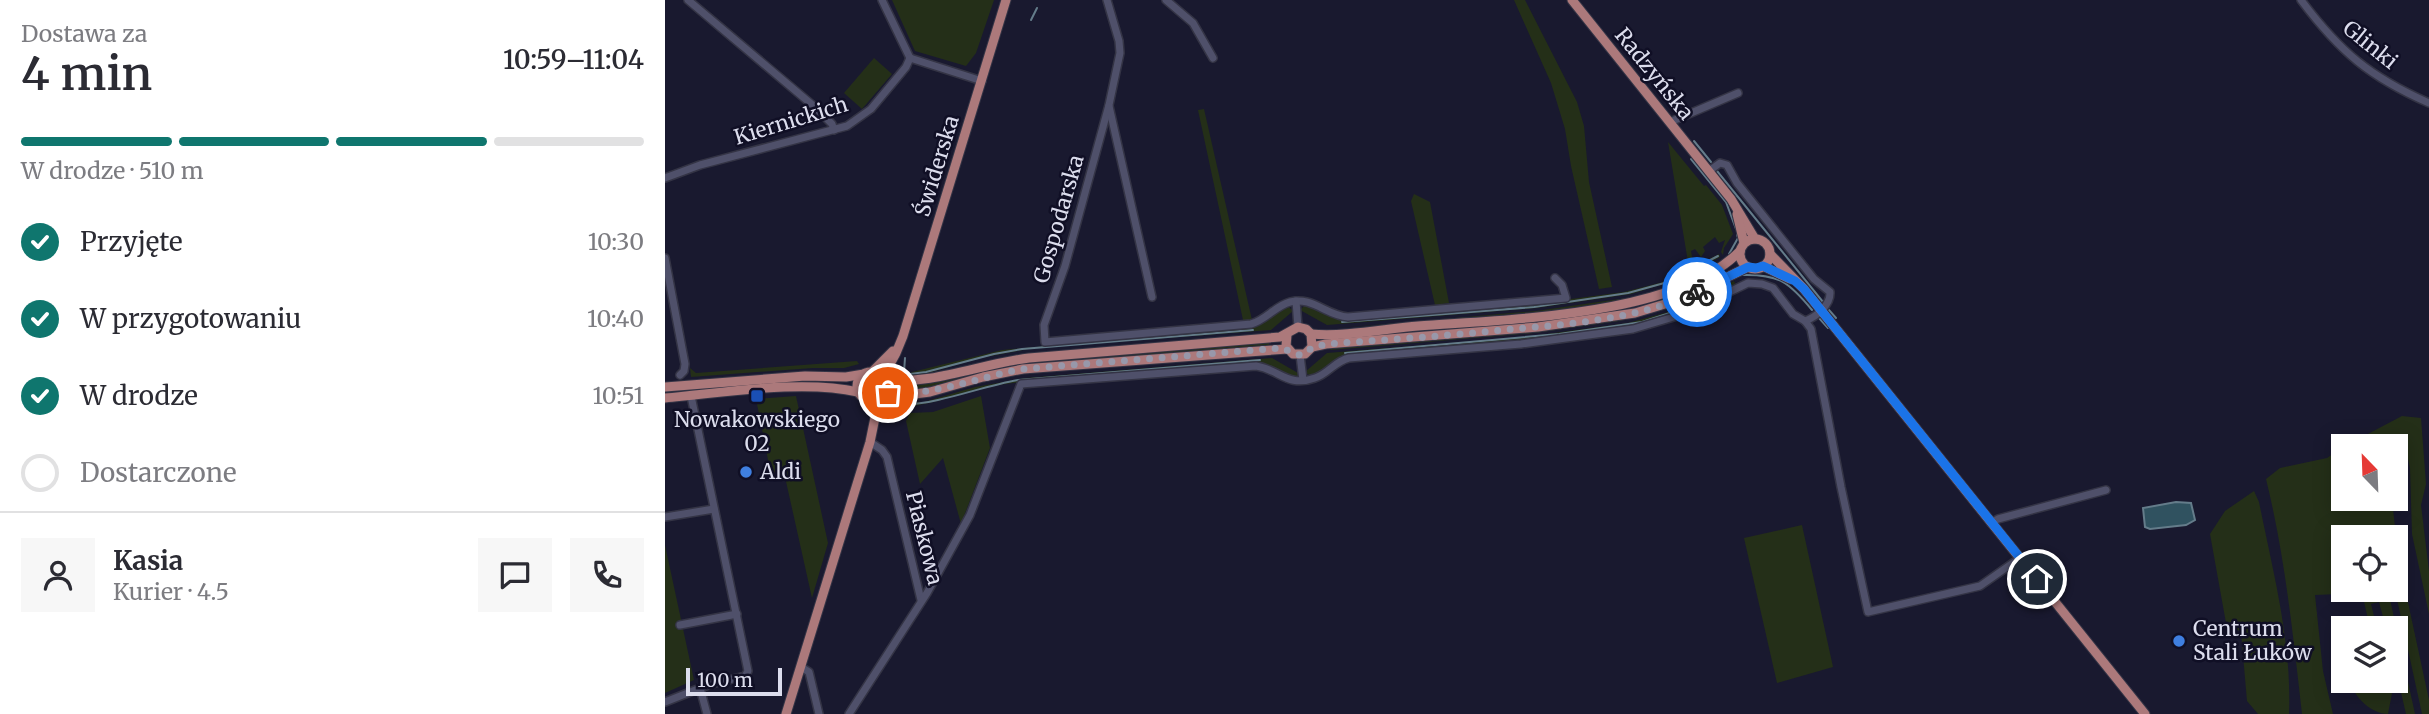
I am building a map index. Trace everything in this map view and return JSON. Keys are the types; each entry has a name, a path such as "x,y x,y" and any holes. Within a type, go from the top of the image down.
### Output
{"main road":[{"name":"Świderska","path":"883,379 901,341 1006,0"},
{"name":"Radzyńska","path":"1572,0 1731,199 1755,239"},
{"name":"Radzyńska","path":"1731,199 1742,247"},
{"path":"1311,334 1522,318 1636,302 1686,285 1725,264 1742,247 1755,239 1767,245 1770,254 1821,310 2145,714"},
{"path":"1742,247 1742,260 1748,267"},
{"path":"1763,266 1770,254"},
{"path":"1312,348 1311,334 1306,329 1298,327 1289,331 1285,342 1287,349 1300,355 1326,344 1538,327 1635,313 1685,298 1748,267 1763,266 1795,281"},
{"path":"665,387 805,376 846,377 868,373 883,379 927,380 988,364 1029,358 1287,335"},
{"name":"Świderska","path":"868,373 901,341"},
{"path":"665,398 811,387 845,389 871,400 881,395 930,392 1023,369 1287,349"},
{"path":"868,373 858,382 871,438"},
{"path":"786,714 871,438 883,379"}],"street":[{"path":"688,0 797,91 829,121 834,130"},
{"path":"881,0 910,58 982,80"},
{"name":"Gospodarska","path":"1107,0 1120,53 1109,105 1065,266 1044,325 1045,342 1251,324 1283,305 1296,301"},
{"path":"1166,0 1193,23 1213,58"},
{"name":"Glinki","path":"2301,0 2328,35 2357,62 2388,83 2429,103"},
{"name":"Kiernickich","path":"665,178 700,165 847,126 863,117 906,68 910,58"},
{"path":"1670,122 1738,93"},
{"name":"Gospodarska","path":"1109,105 1152,297"},
{"path":"1709,171 1720,163 1729,167 1737,183 1814,279 1830,292 1830,299 1821,310 1805,321"},
{"path":"665,258 684,364 684,371 680,375"},
{"path":"1298,327 1296,301 1313,303 1333,315 1348,317 1566,298 1562,285 1555,278"},
{"path":"921,600 970,515 1021,384 1256,366 1284,379 1303,380 1315,378 1345,359 1521,344 1642,327 1684,314 1748,283 1773,288 1793,314 1805,321 1814,337 1841,488 1868,612 1980,586 2020,558"},
{"path":"1300,355 1303,380"},
{"path":"665,702 700,688 745,676 748,671 691,396"},
{"name":"Piaskowa","path":"849,714 921,600 887,457 871,438"},
{"path":"1991,523 2106,490"},
{"path":"665,517 714,509"},
{"path":"680,625 737,614"},
{"path":"800,667 809,672 819,714"},
{"path":"700,688 708,714"}],"green space":[{"path":"892,0 994,0 976,53 966,66 915,51"},
{"path":"1514,0 1525,0 1577,102 1584,126 1589,182 1612,287 1599,289 1565,129 1551,83"},
{"path":"874,58 892,74 862,109 844,93"},
{"path":"1204,109 1252,320 1243,320 1198,110"},
{"path":"1668,142 1722,205 1733,234 1724,248 1723,255 1721,252 1725,240 1719,243 1715,237 1703,247 1705,251 1701,257 1695,249 1691,251 1693,262 1679,269 1678,267 1688,262"},
{"path":"1414,194 1430,202 1449,303 1435,305 1411,201"},
{"path":"1719,254 1720,257 1680,279 1631,294 1536,308 1327,325 1300,310 1306,304 1333,318 1349,320 1525,305 1624,292 1663,282"},
{"path":"1720,260 1697,275 1667,288 1634,298 1550,311 1328,329 1536,311 1633,297 1670,286"},
{"path":"1730,280 1678,306 1620,321 1535,333 1331,350 1329,348 1519,333 1623,319 1671,307"},
{"path":"1734,281 1735,284 1686,310 1638,324 1521,341 1349,355 1314,374 1305,372 1327,353 1525,337 1628,323 1672,311"},
{"path":"1288,306 1293,311 1271,330 1034,348 907,376 912,372 1002,350 1249,328"},
{"path":"1269,342 1269,345 1028,365 988,372 927,389 901,390 902,385 946,381 1019,363"},
{"path":"1272,358 1298,373 1298,376 1250,363 1127,372 1005,384 915,406 901,407 901,403 924,402 975,387 1026,378"},
{"path":"857,361 859,364 844,368 691,377 690,368 696,373"},
{"path":"796,396 828,543 812,598 785,477 772,480 756,399"},
{"path":"981,396 990,448 961,524 943,458 920,484 906,421 910,413 933,412"},
{"path":"2402,416 2421,418 2426,484 2421,505 2429,571 2429,614 2412,534 2408,434 2368,434"},
{"path":"2331,455 2331,511 2393,511 2395,525 2331,525 2331,594 2315,595 2323,671 2333,714 2302,714 2283,566 2266,479 2280,468"},
{"path":"2254,491 2259,502 2285,634 2289,714 2258,714 2247,701 2241,632 2226,623 2210,534 2225,511"},
{"path":"1802,525 1833,667 1777,683 1744,538"},
{"path":"665,545 694,680 665,693"},
{"path":"2364,602 2379,602 2371,604 2374,616 2367,616"},
{"path":"2379,602 2391,602 2394,616 2383,616"},
{"path":"2398,602 2408,602 2429,700 2429,714 2422,714 2408,650 2408,616 2401,616"},
{"path":"2408,682 2415,714 2406,714 2401,693 2408,693"},
{"path":"2355,693 2392,693 2388,714 2375,711 2364,704"}],"water":[{"path":"2176,502 2191,503 2195,520 2186,525 2150,529 2145,527 2143,508"}],"waterway":[{"path":"1031,20 1037,8"},
{"path":"1694,141 1711,162"},
{"path":"1691,159 1726,202 1736,229"},
{"path":"1717,171 1823,302"},
{"path":"1729,254 1737,235"},
{"path":"1342,322 1534,307 1628,293 1668,282 1718,256"},
{"path":"1742,275 1774,278 1790,286 1812,310"},
{"path":"1345,353 1559,334 1642,322 1685,308 1728,286"},
{"path":"1829,310 1836,318"},
{"path":"1819,318 1828,328"},
{"path":"910,374 1022,349 1253,330"},
{"path":"904,372 905,358"},
{"path":"903,405 932,401 1018,380 1260,360"}],"way so far":[{"path":"888,393 930,392 1023,369 1281,348 1300,355 1318,345 1326,344 1538,327 1635,313 1697,292"}],"place":[{"name":"Nowakowskiego 02","path":"757,396"},
{"name":"Aldi","path":"746,472"},
{"name":"Centrum Stali Łuków","path":"2179,641"}],"route":[{"path":"1697,292 1748,267 1763,266 1795,281 2037,579"}]}
